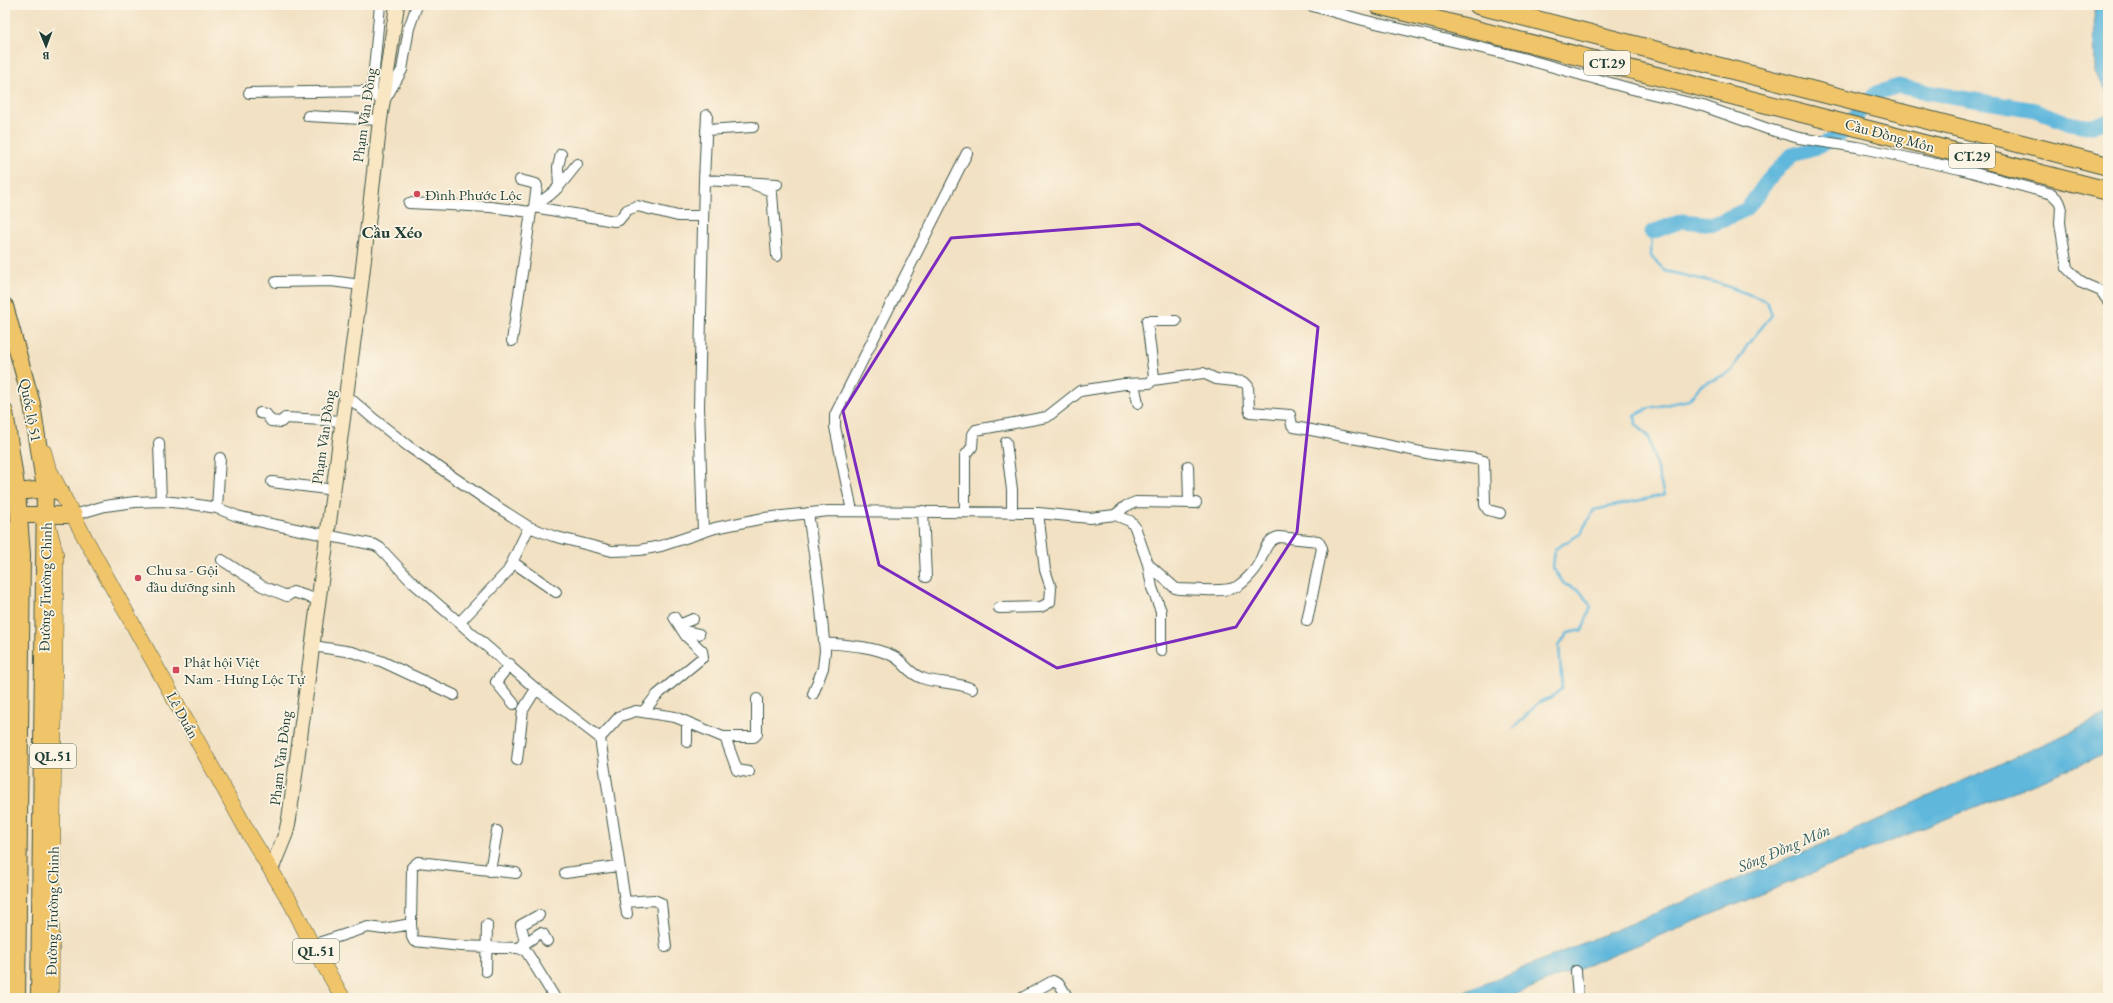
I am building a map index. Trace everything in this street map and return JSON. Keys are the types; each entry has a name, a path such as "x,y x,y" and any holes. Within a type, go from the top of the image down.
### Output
{"highway":[{"name":"Cầu Đồng Môn","path":"1378,5 2108,191"},
{"name":"Cầu Đồng Môn","path":"1478,5 1842,96 2108,166"},
{"name":"Quốc lộ 51","path":"5,306 32,404 45,489 46,515"},
{"name":"Quốc lộ 51","path":"5,412 14,470"},
{"name":"Đường Trường Chinh","path":"14,470 22,555 17,998"},
{"path":"17,492 45,489 61,492"},
{"path":"19,515 74,515"},
{"name":"Đường Trường Chinh","path":"39,998 46,881 46,515"}],"main road":[{"name":"Phạm Văn Đồng","path":"271,870 286,833 289,820 361,285 382,103 397,5"},
{"name":"Lê Duẩn","path":"36,425 48,467 61,492 246,828 291,903 312,945 343,998"},
{"name":"Đường Trường Chinh","path":"6,998 8,568 19,515"},
{"name":"Đường Trường Chinh","path":"46,881 50,998"}],"street":[{"path":"380,5 372,91 382,103 402,70 409,28 418,5"},
{"path":"1309,5 1363,20 1511,55 1715,109 1768,129 1812,141 1857,147 1960,169 2055,196 2061,206 2060,223 2065,246 2067,268 2082,283 2101,291 2108,301"},
{"path":"249,94 372,91"},
{"path":"703,532 699,408 703,216 707,115"},
{"path":"308,116 380,120"},
{"path":"706,130 753,127"},
{"path":"852,511 835,427 835,415 967,152"},
{"path":"559,187 558,167 561,154"},
{"path":"533,208 550,196 559,187 577,164"},
{"path":"512,341 537,186 536,184 520,180"},
{"path":"704,180 777,184"},
{"path":"750,183 771,191 777,256"},
{"path":"409,203 533,208 614,221 619,220 627,210 637,206 678,216 703,216"},
{"path":"276,282 331,281 361,285"},
{"path":"1153,380 1147,321 1176,321"},
{"path":"965,512 965,456 972,448 973,434 976,430 1047,417 1080,391 1150,383 1153,380 1203,373 1213,377 1246,383 1250,412 1290,415 1292,425 1294,427 1434,454 1484,461 1485,505 1488,510 1500,513"},
{"path":"1134,384 1138,403"},
{"path":"346,395 408,446 488,501 529,527 553,536 612,551 640,550 661,546 703,532 764,518 808,513 852,511 1012,512 1090,518 1115,515 1130,521 1135,527 1148,564 1152,588 1161,611 1161,651"},
{"path":"260,414 266,414 271,421 281,422 285,418 343,421"},
{"path":"1006,442 1012,490 1012,512"},
{"path":"159,443 161,501"},
{"path":"217,508 220,458"},
{"path":"1115,515 1126,506 1136,502 1193,502 1188,466"},
{"path":"272,482 334,490"},
{"path":"74,515 105,506 161,501 217,508 237,516 380,548 411,581 510,664 536,689 600,738 618,866 627,914"},
{"path":"923,512 926,577"},
{"path":"808,513 819,588 824,643 823,668 813,694"},
{"path":"999,608 1042,607 1050,602 1051,588 1045,570 1038,513"},
{"path":"460,622 514,563 529,527"},
{"path":"1148,564 1175,588 1234,587 1256,569 1268,542 1273,538 1316,540 1320,542 1322,548 1307,621"},
{"path":"222,560 262,586 287,596 292,592 319,600"},
{"path":"514,563 556,592"},
{"path":"678,624 693,619"},
{"path":"678,624 699,634"},
{"path":"644,711 657,695 703,657 703,654 698,646 678,624"},
{"path":"824,643 862,646 883,652 897,659 914,675 938,683 963,685 972,689"},
{"path":"313,646 352,652 380,660 454,695"},
{"path":"510,664 496,682 514,704"},
{"path":"517,760 523,710 536,689"},
{"path":"600,738 620,716 628,712 644,711 667,714 725,737 756,737 757,699"},
{"path":"687,722 687,742"},
{"path":"725,737 737,770 749,772"},
{"path":"490,871 497,831"},
{"path":"516,873 418,862 412,867 412,937 414,940 486,947 521,945 540,933 543,934 547,941"},
{"path":"565,874 618,866"},
{"path":"625,902 654,900 661,903 666,947"},
{"path":"539,915 521,925 521,945 533,960 556,998"},
{"path":"312,945 368,927 384,929 411,924"},
{"path":"486,971 487,924"},
{"path":"1576,971 1578,998"},
{"path":"1022,998 1053,981 1060,984 1068,998"}],"highlighted area":[{"path":"1139,224 1318,327 1297,532 1236,627 1057,668 879,565 843,411 951,238"}],"water":[{"path":"2094,5 2108,5 2108,93 2095,73"},
{"name":"Sông Đồng Môn","path":"2108,715 2108,753 1506,998 1450,998 1828,842"}],"waterway":[{"path":"1652,232 1682,221 1714,224 1747,209 1768,180 1792,155 1810,150 1838,137 1876,93 1899,86 1926,92 2035,110 2065,122 2086,126 2108,122"},
{"path":"1514,728 1538,703 1552,697 1562,688 1559,645 1568,633 1582,630 1591,607 1580,591 1564,584 1553,568 1555,549 1580,534 1594,510 1664,495 1648,436 1636,424 1635,415 1650,408 1689,400 1700,386 1732,371 1748,344 1772,315 1767,301 1718,283 1665,271 1651,256 1652,232"}],"place":[{"name":"Đình Phước Lộc","path":"417,194"},
{"name":"Chu sa - Gội đầu dưỡng sinh","path":"138,578"},
{"name":"Phật hội Việt Nam - Hưng Lộc Tự","path":"176,670"}],"district":[{"name":"Cầu Xéo","path":"392,232"}]}
